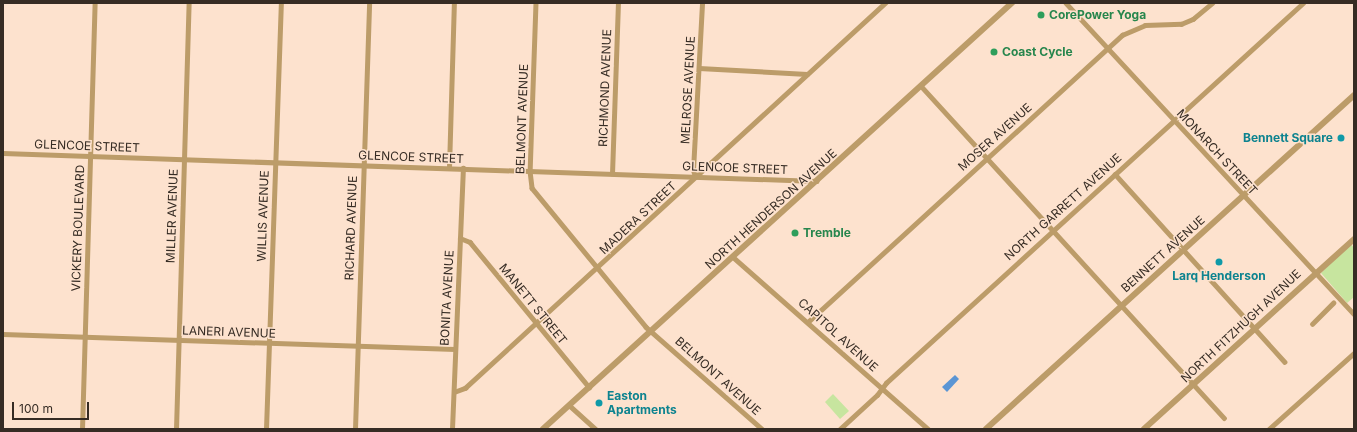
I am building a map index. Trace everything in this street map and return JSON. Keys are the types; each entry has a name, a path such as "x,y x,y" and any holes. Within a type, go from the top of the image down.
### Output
{"street":[{"name":"VICKERY BOULEVARD","path":"82,429 95,3"},
{"name":"MILLER AVENUE","path":"176,429 189,3"},
{"name":"WILLIS AVENUE","path":"266,429 281,3"},
{"name":"RICHARD AVENUE","path":"355,429 368,3"},
{"path":"449,168 454,3"},
{"name":"BELMONT AVENUE","path":"536,3 530,171 532,188 652,331 762,429"},
{"name":"RICHMOND AVENUE","path":"612,174 618,3"},
{"name":"MELROSE AVENUE","path":"695,177 693,170 702,3"},
{"name":"MADERA STREET","path":"454,392 465,388 536,324 885,3"},
{"name":"NORTH HENDERSON AVENUE","path":"543,429 922,87 1012,3"},
{"name":"MONARCH STREET","path":"1066,3 1354,314"},
{"name":"MOSER AVENUE","path":"809,321 1108,48 1131,29 1145,25 1181,24 1193,19 1212,3"},
{"name":"NORTH GARRETT AVENUE","path":"840,429 882,388 1053,230 1303,3"},
{"path":"699,68 807,74"},
{"path":"922,87 1224,418"},
{"name":"BENNETT AVENUE","path":"986,429 1244,196 1354,94"},
{"name":"GLENCOE STREET","path":"3,153 818,181"},
{"name":"BONITA AVENUE","path":"452,429 463,168"},
{"path":"1114,174 1256,328 1285,362"},
{"name":"MANETT STREET","path":"460,238 470,242 588,387"},
{"name":"NORTH FITZHUGH AVENUE","path":"1144,429 1354,239"},
{"name":"CAPITOL AVENUE","path":"733,257 809,321 928,429"},
{"path":"1312,324 1333,303"},
{"name":"LANERI AVENUE","path":"3,334 455,349"},
{"path":"1269,429 1354,353"},
{"path":"569,406 596,429"}],"green space":[{"path":"1351,244 1354,248 1354,297 1347,303 1321,273"},
{"path":"833,394 849,411 840,419 825,402"}],"water":[{"path":"955,375 959,379 947,392 942,387"}],"place":[{"name":"CorePower Yoga","path":"1041,15"},
{"name":"Coast Cycle","path":"994,52"},
{"name":"Bennett Square","path":"1341,138"},
{"name":"Tremble","path":"795,233"},
{"name":"Larq Henderson","path":"1219,262"},
{"name":"Easton Apartments","path":"599,403"}]}
